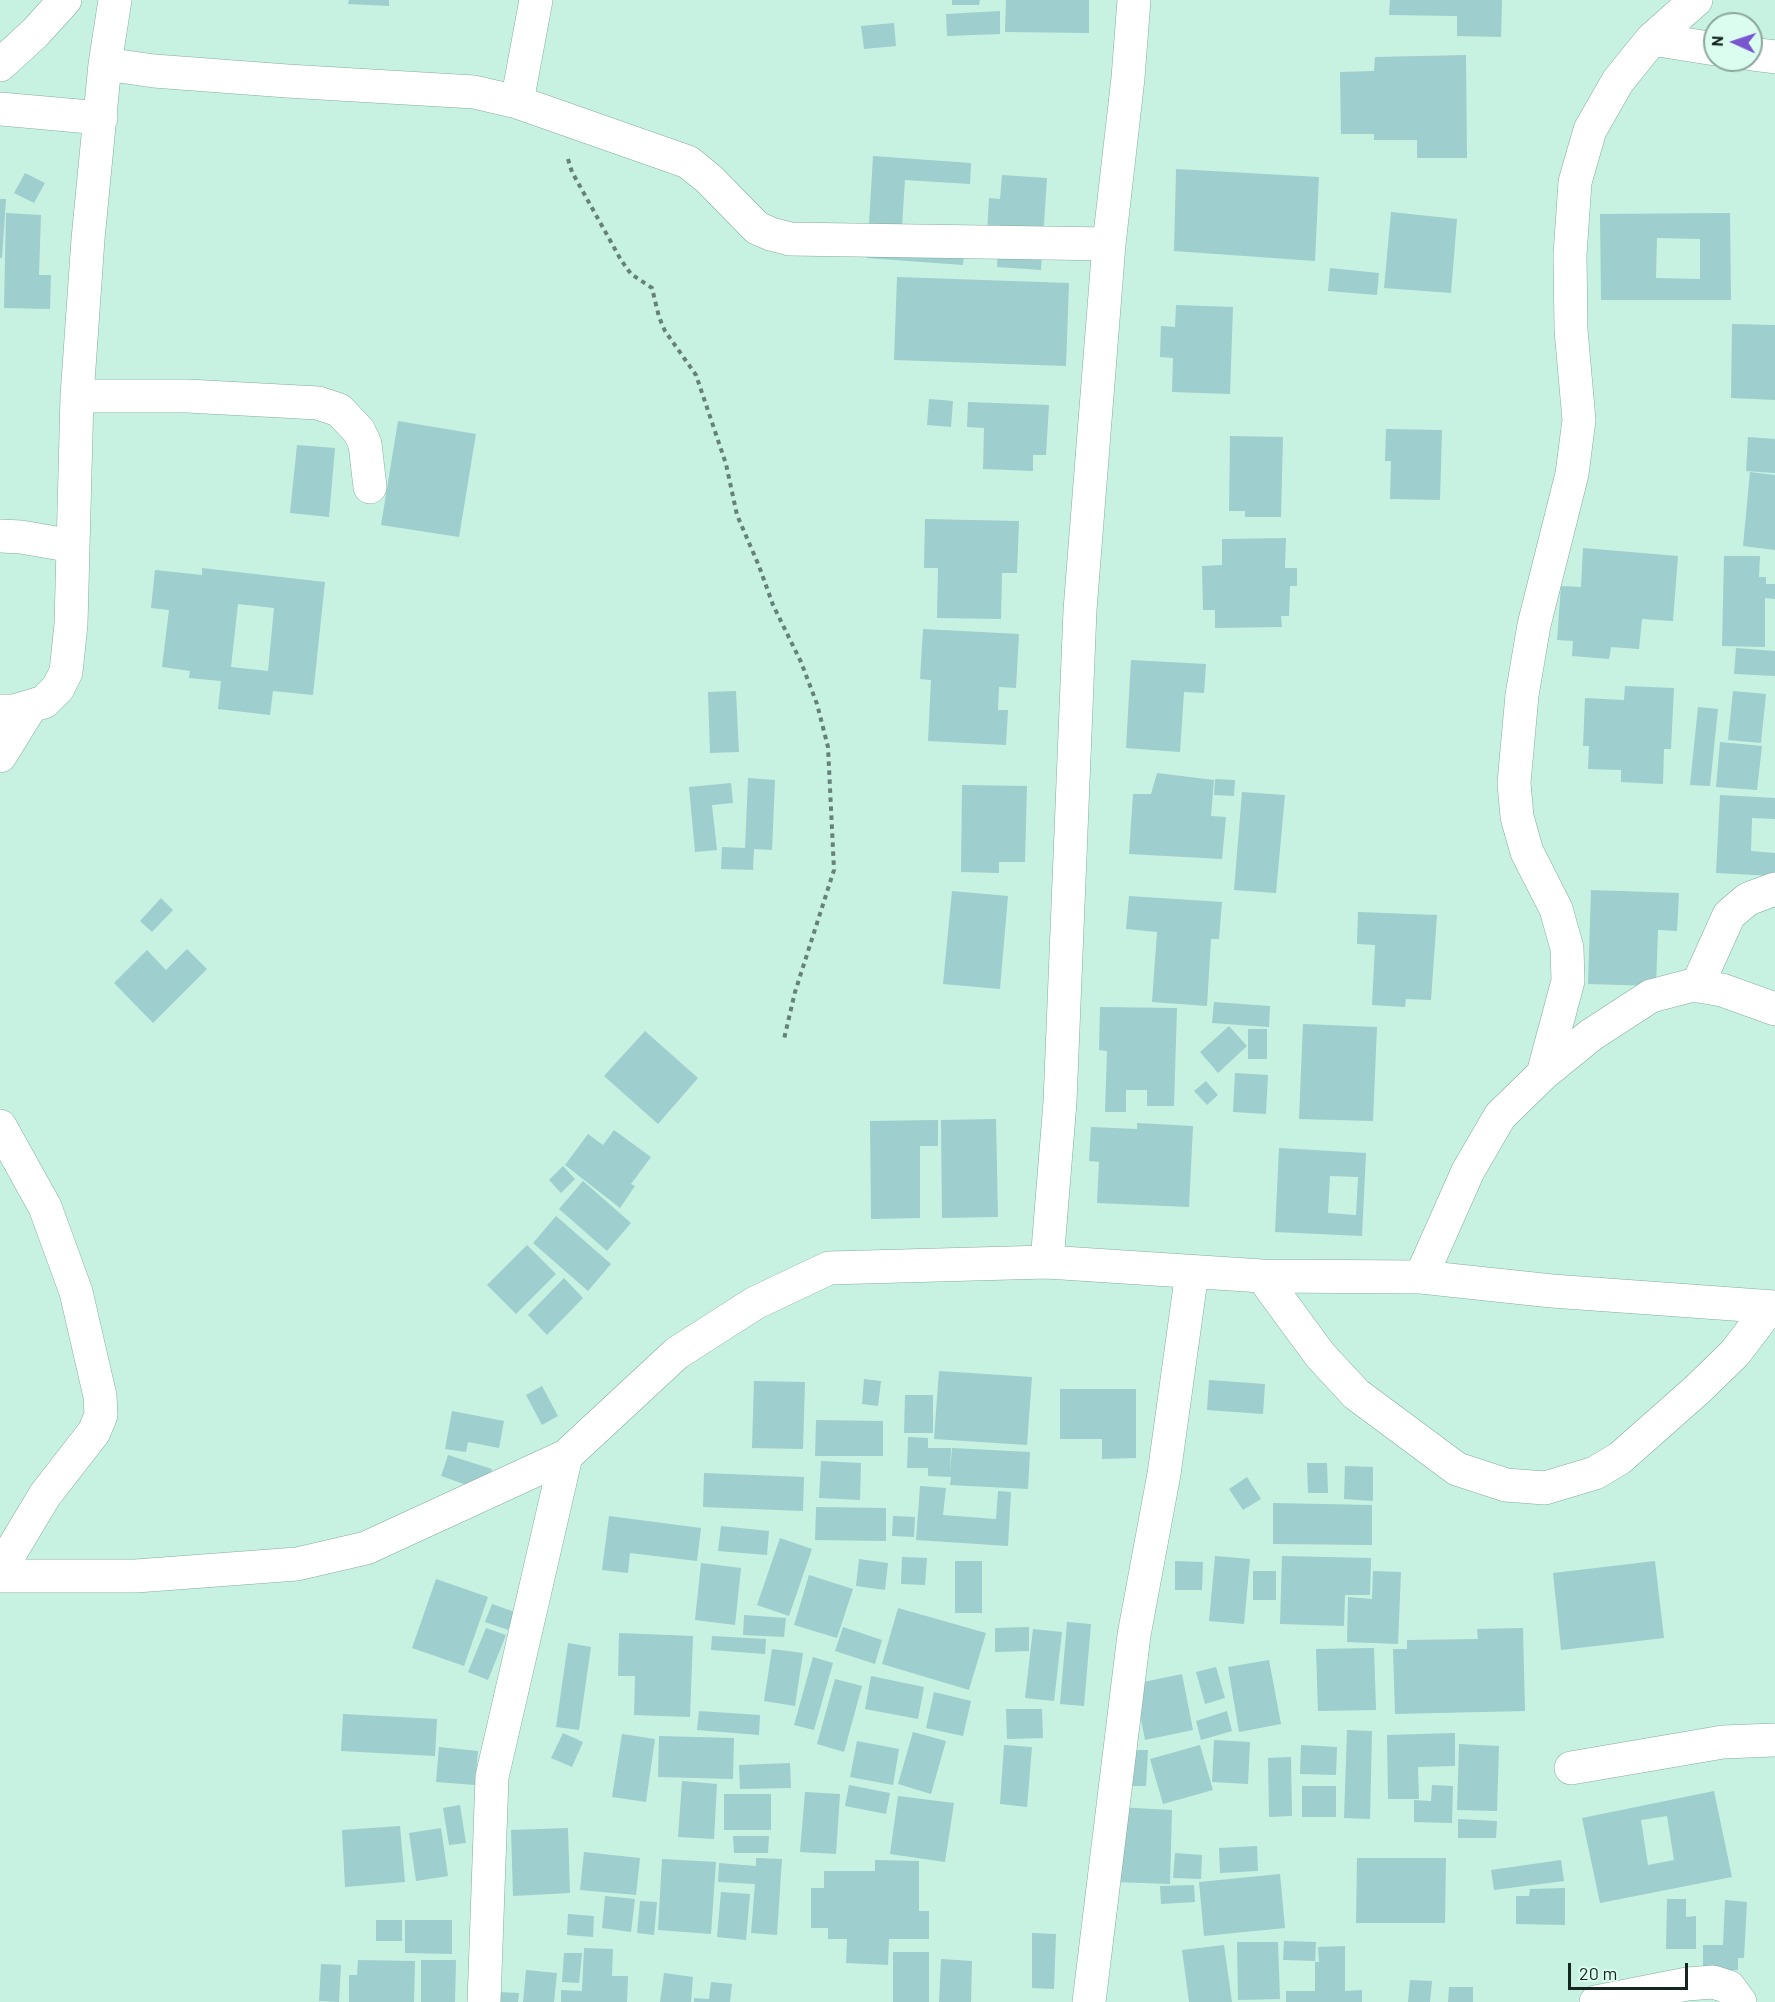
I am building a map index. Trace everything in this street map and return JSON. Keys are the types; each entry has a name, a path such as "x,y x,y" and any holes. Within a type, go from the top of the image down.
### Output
{"street":[{"path":"0,65 35,33 65,0"},
{"path":"0,756 16,709 44,702 57,688 66,672 71,624 77,396 88,239 105,64 115,0"},
{"path":"517,102 536,0"},
{"path":"1047,1262 1060,1102 1080,610 1109,244 1128,78 1134,0"},
{"path":"1543,1074 1568,981 1567,948 1556,909 1527,852 1517,817 1515,783 1522,695 1534,625 1572,474 1579,420 1571,330 1570,255 1575,182 1590,130 1618,81 1652,39 1696,0"},
{"path":"1652,39 1703,46"},
{"path":"105,64 154,71 474,92 517,102 688,162 709,179 757,228 780,236 802,239 1109,244"},
{"path":"0,109 101,118"},
{"path":"77,396 187,396 318,403 339,410 359,431 365,444 370,487"},
{"path":"0,536 21,537 73,546"},
{"path":"1696,986 1729,915 1748,899 1775,889"},
{"path":"1421,1277 1468,1171 1500,1116 1543,1074 1591,1035 1651,996 1696,986 1722,990 1775,1009"},
{"path":"0,1126 45,1207 76,1292 100,1396 101,1415 94,1432 45,1495 0,1570"},
{"path":"0,1576 136,1576 297,1564 366,1548 566,1456 677,1353 755,1303 830,1268 1047,1262 1262,1276 1421,1277 1552,1291 1772,1307"},
{"path":"1089,2002 1134,1635 1164,1474 1192,1272"},
{"path":"1262,1276 1320,1355 1356,1394 1457,1469 1506,1485 1545,1488 1595,1473 1620,1458 1735,1353 1772,1307"},
{"path":"484,2002 492,1777 566,1456"},
{"path":"1571,1768 1723,1742 1775,1740"},
{"path":"1596,2002 1687,1984 1713,1982 1729,1987 1740,2002"}],"path":[{"path":"562,117 567,159 572,172 621,260 631,274 652,288 665,331 696,375 726,464 737,515 773,605 801,662 817,704 825,736 834,870 795,992 784,1038"}],"building":[{"path":"349,0 389,0 389,6 348,4"},
{"path":"952,0 980,0 979,5 952,5"},
{"path":"1006,0 1089,0 1089,33 1005,32"},
{"path":"1390,0 1502,0 1501,37 1457,36 1457,16 1389,15"},
{"path":"1000,11 1000,34 947,36 946,14"},
{"path":"894,23 896,46 864,49 861,26"},
{"path":"1466,55 1467,158 1417,158 1417,140 1374,140 1374,134 1341,134 1340,72 1374,71 1375,57"},
{"path":"873,156 971,163 970,184 905,180 902,226 966,231 963,265 867,258"},
{"path":"1176,169 1319,177 1315,261 1174,251"},
{"path":"25,173 45,183 34,203 14,193"},
{"path":"1002,175 1047,178 1041,270 997,267 999,234 987,234 989,198 1000,199"},
{"path":"0,199 6,199 2,258 0,258"},
{"path":"1391,212 1457,219 1451,293 1384,288"},
{"path":"6,213 41,215 39,275 51,275 50,309 4,308"},
{"path":"1730,213 1731,300 1601,300 1600,214","holes":["1657,238 1700,239 1700,279 1656,278"]},
{"path":"1330,268 1379,273 1377,295 1328,291"},
{"path":"897,277 1069,283 1066,366 894,360"},
{"path":"1176,305 1233,307 1230,394 1172,392 1173,358 1160,357 1161,326 1175,327"},
{"path":"1732,324 1775,325 1775,400 1731,398"},
{"path":"929,399 953,401 951,427 927,425"},
{"path":"968,402 1049,405 1046,455 1033,455 1033,471 983,469 984,428 967,427"},
{"path":"398,421 476,434 459,537 381,525"},
{"path":"1386,429 1442,430 1440,500 1390,499 1391,461 1385,461"},
{"path":"1230,436 1283,437 1281,517 1245,517 1245,511 1229,511"},
{"path":"1748,437 1775,439 1775,473 1746,471"},
{"path":"297,445 335,448 329,517 290,513"},
{"path":"1750,472 1775,475 1775,550 1743,546"},
{"path":"925,519 1019,521 1017,573 1002,573 1001,619 937,618 938,568 924,568"},
{"path":"1286,538 1285,568 1297,568 1297,586 1290,586 1289,616 1281,616 1282,627 1215,628 1215,610 1203,610 1202,566 1222,565 1222,539"},
{"path":"1583,548 1678,556 1673,621 1642,619 1639,649 1611,647 1609,659 1572,656 1573,641 1557,640 1561,586 1581,587"},
{"path":"1724,556 1760,556 1759,577 1766,577 1766,584 1775,584 1775,599 1765,598 1765,647 1722,646"},
{"path":"202,568 325,582 313,695 273,691 270,715 218,709 221,681 189,678 190,671 162,667 169,610 151,608 155,570 202,575","holes":["238,604 274,608 268,671 231,667"]},
{"path":"923,629 1019,634 1016,688 999,687 998,710 1008,710 1006,745 928,741 931,680 920,679"},
{"path":"1736,648 1775,651 1775,676 1734,674"},
{"path":"1131,660 1206,664 1204,693 1184,692 1180,752 1126,748"},
{"path":"1625,686 1674,688 1671,749 1664,749 1663,784 1621,782 1621,770 1588,769 1589,746 1583,746 1585,698 1624,700"},
{"path":"736,691 739,752 710,753 708,692"},
{"path":"1733,691 1766,694 1761,743 1728,740"},
{"path":"1698,707 1718,709 1710,786 1690,785"},
{"path":"1720,742 1762,746 1757,790 1716,787"},
{"path":"1157,773 1214,780 1211,816 1226,817 1222,859 1129,854 1133,794 1151,794"},
{"path":"748,778 775,780 772,850 754,849 753,870 721,869 722,847 745,848"},
{"path":"1215,779 1235,780 1234,796 1214,795"},
{"path":"731,783 733,803 712,805 717,850 695,852 689,787"},
{"path":"962,785 1027,786 1025,862 999,862 999,873 961,872"},
{"path":"1242,792 1285,795 1276,893 1234,890"},
{"path":"1720,795 1775,798 1775,819 1752,818 1751,851 1775,853 1775,876 1716,873"},
{"path":"1591,890 1679,893 1677,931 1658,930 1656,986 1588,984"},
{"path":"952,891 1008,896 1000,989 943,984"},
{"path":"1129,896 1222,902 1219,939 1211,939 1207,1006 1152,1002 1157,932 1126,929"},
{"path":"161,898 173,910 152,932 140,921"},
{"path":"1358,912 1437,915 1431,1000 1406,999 1405,1007 1372,1005 1375,945 1357,944"},
{"path":"187,949 207,969 153,1023 114,983 147,950 166,970"},
{"path":"1214,1002 1270,1006 1269,1027 1212,1023"},
{"path":"1100,1007 1177,1008 1174,1106 1147,1106 1147,1090 1126,1090 1126,1112 1105,1112 1107,1051 1099,1050"},
{"path":"1303,1024 1377,1027 1373,1121 1299,1119"},
{"path":"1229,1026 1247,1046 1218,1073 1200,1052"},
{"path":"1248,1029 1267,1029 1267,1059 1248,1059"},
{"path":"645,1031 698,1078 658,1124 604,1076"},
{"path":"1235,1073 1268,1075 1266,1114 1233,1112"},
{"path":"1206,1081 1218,1095 1207,1105 1194,1091"},
{"path":"996,1119 998,1217 942,1218 941,1120"},
{"path":"938,1120 938,1146 920,1146 920,1218 871,1219 870,1121"},
{"path":"1137,1123 1193,1126 1189,1207 1097,1203 1099,1162 1089,1161 1091,1127 1137,1129"},
{"path":"614,1130 651,1157 631,1184 635,1186 620,1208 565,1165 588,1134 603,1145"},
{"path":"1279,1148 1366,1153 1362,1236 1275,1232","holes":["1330,1176 1358,1177 1356,1215 1328,1213"]},
{"path":"563,1166 575,1179 561,1193 549,1180"},
{"path":"583,1181 631,1223 607,1251 559,1209"},
{"path":"556,1216 611,1264 588,1291 533,1243"},
{"path":"527,1245 556,1274 516,1314 487,1285"},
{"path":"564,1278 583,1298 547,1335 528,1315"},
{"path":"939,1371 1032,1377 1027,1445 934,1439"},
{"path":"864,1379 881,1381 878,1406 862,1404"},
{"path":"1209,1380 1265,1384 1263,1414 1207,1410"},
{"path":"754,1381 805,1382 803,1449 752,1448"},
{"path":"542,1386 558,1416 542,1425 526,1395"},
{"path":"1060,1389 1136,1389 1136,1458 1102,1459 1102,1439 1060,1439"},
{"path":"905,1395 933,1395 933,1433 904,1433"},
{"path":"452,1411 504,1421 499,1448 468,1442 466,1452 445,1449"},
{"path":"816,1420 883,1421 883,1456 815,1456"},
{"path":"908,1437 928,1438 928,1448 951,1448 950,1473 952,1448 1030,1452 1028,1489 950,1485 951,1477 928,1476 928,1468 907,1468"},
{"path":"448,1455 492,1469 484,1491 441,1476"},
{"path":"821,1461 861,1463 860,1500 819,1498"},
{"path":"1307,1463 1327,1463 1328,1493 1308,1493"},
{"path":"1345,1466 1373,1467 1373,1501 1344,1499"},
{"path":"704,1473 804,1477 803,1511 703,1507"},
{"path":"1247,1477 1261,1499 1243,1510 1229,1489"},
{"path":"920,1486 946,1488 943,1515 996,1519 998,1491 1011,1492 1008,1546 916,1540"},
{"path":"1273,1503 1372,1505 1372,1545 1273,1544"},
{"path":"816,1507 886,1508 886,1541 815,1540"},
{"path":"609,1516 701,1528 697,1561 630,1553 628,1573 602,1570"},
{"path":"893,1516 915,1517 914,1537 892,1536"},
{"path":"721,1526 769,1531 767,1555 718,1551"},
{"path":"780,1538 812,1549 789,1616 757,1605"},
{"path":"1215,1556 1250,1559 1244,1624 1209,1621"},
{"path":"1282,1556 1371,1558 1370,1595 1345,1595 1344,1626 1280,1624"},
{"path":"902,1557 927,1558 925,1585 901,1584"},
{"path":"859,1559 888,1563 885,1590 856,1586"},
{"path":"955,1561 982,1561 982,1613 955,1613"},
{"path":"1175,1561 1203,1562 1202,1590 1175,1590"},
{"path":"1655,1561 1664,1638 1561,1650 1553,1573"},
{"path":"701,1563 741,1568 735,1625 695,1620"},
{"path":"1253,1571 1276,1571 1276,1600 1253,1600"},
{"path":"1373,1571 1401,1572 1398,1644 1347,1642 1348,1597 1372,1599"},
{"path":"809,1575 853,1589 837,1638 794,1625"},
{"path":"436,1579 488,1597 464,1666 412,1648"},
{"path":"492,1604 515,1612 508,1630 485,1622"},
{"path":"898,1608 986,1633 969,1690 882,1664"},
{"path":"744,1615 786,1618 784,1637 743,1635"},
{"path":"1067,1622 1091,1624 1084,1706 1060,1704"},
{"path":"843,1627 882,1640 875,1664 835,1651"},
{"path":"1029,1627 1029,1651 995,1652 995,1628"},
{"path":"486,1628 506,1635 488,1680 468,1672"},
{"path":"1523,1628 1525,1711 1395,1714 1393,1649 1407,1649 1407,1640 1478,1639 1477,1629"},
{"path":"1033,1629 1062,1632 1054,1701 1025,1698"},
{"path":"619,1633 693,1636 690,1717 634,1715 635,1676 618,1676"},
{"path":"712,1636 766,1639 765,1654 711,1650"},
{"path":"568,1643 591,1647 579,1730 556,1727"},
{"path":"1374,1648 1376,1710 1318,1711 1316,1649"},
{"path":"772,1649 803,1653 795,1706 764,1701"},
{"path":"813,1657 833,1663 814,1730 794,1725"},
{"path":"1269,1660 1281,1724 1239,1732 1228,1667"},
{"path":"1216,1667 1225,1698 1205,1704 1196,1672"},
{"path":"1182,1674 1193,1730 1145,1740 1134,1684"},
{"path":"871,1676 924,1687 918,1719 865,1709"},
{"path":"835,1679 862,1686 844,1752 817,1744"},
{"path":"934,1692 971,1701 963,1736 926,1728"},
{"path":"1006,1709 1042,1709 1043,1738 1007,1739"},
{"path":"699,1711 760,1715 759,1735 697,1730"},
{"path":"1227,1711 1232,1731 1201,1740 1196,1721"},
{"path":"343,1714 437,1719 435,1756 341,1751"},
{"path":"1347,1730 1372,1731 1370,1819 1344,1818"},
{"path":"913,1732 946,1741 931,1794 898,1784"},
{"path":"563,1733 583,1742 572,1767 551,1758"},
{"path":"1455,1733 1455,1766 1418,1767 1419,1799 1388,1799 1387,1735"},
{"path":"622,1734 655,1739 646,1802 612,1797"},
{"path":"659,1736 734,1738 733,1779 658,1777"},
{"path":"1214,1740 1250,1742 1248,1784 1212,1782"},
{"path":"857,1741 899,1749 893,1785 850,1777"},
{"path":"1459,1744 1499,1746 1497,1811 1457,1810"},
{"path":"1004,1745 1032,1747 1027,1807 1000,1804"},
{"path":"1200,1745 1213,1790 1163,1804 1150,1759"},
{"path":"1301,1745 1337,1747 1336,1775 1300,1774"},
{"path":"439,1747 478,1751 475,1785 436,1782"},
{"path":"1128,1750 1148,1750 1146,1786 1127,1786"},
{"path":"1291,1757 1292,1816 1269,1817 1268,1758"},
{"path":"790,1763 791,1788 740,1789 739,1765"},
{"path":"682,1781 717,1784 714,1839 678,1837"},
{"path":"849,1785 890,1793 886,1814 845,1806"},
{"path":"1432,1785 1453,1786 1452,1823 1414,1822 1414,1800 1431,1801"},
{"path":"1302,1786 1336,1786 1336,1817 1302,1817"},
{"path":"1714,1791 1732,1877 1600,1903 1582,1818","holes":["1667,1816 1674,1860 1648,1865 1641,1820"]},
{"path":"805,1792 840,1794 836,1854 800,1852"},
{"path":"724,1794 771,1794 771,1830 724,1830"},
{"path":"898,1796 954,1803 945,1862 890,1854"},
{"path":"460,1805 466,1843 449,1845 443,1808"},
{"path":"1117,1807 1172,1810 1170,1884 1115,1882"},
{"path":"1458,1819 1497,1821 1496,1838 1458,1838"},
{"path":"400,1826 405,1882 345,1887 342,1830"},
{"path":"441,1828 448,1876 416,1881 409,1833"},
{"path":"568,1828 570,1893 513,1896 511,1830"},
{"path":"733,1836 769,1836 768,1853 734,1853"},
{"path":"1257,1846 1258,1871 1220,1873 1219,1848"},
{"path":"584,1852 640,1858 636,1895 580,1890"},
{"path":"1175,1853 1202,1855 1201,1879 1173,1878"},
{"path":"756,1858 782,1859 777,1935 751,1933 755,1884 718,1882 719,1863 756,1866"},
{"path":"1357,1858 1446,1858 1445,1923 1356,1923"},
{"path":"662,1859 716,1862 711,1934 658,1930"},
{"path":"875,1860 919,1861 919,1911 929,1911 929,1939 889,1939 888,1965 846,1963 847,1939 828,1939 828,1928 811,1928 811,1888 824,1888 824,1871 875,1871"},
{"path":"1561,1860 1564,1881 1494,1890 1491,1870"},
{"path":"1280,1874 1285,1928 1204,1936 1199,1882"},
{"path":"1194,1885 1195,1902 1161,1904 1160,1886"},
{"path":"1565,1888 1565,1925 1516,1924 1516,1896 1529,1896 1530,1889"},
{"path":"721,1892 750,1894 746,1940 717,1937"},
{"path":"605,1896 635,1899 631,1932 602,1928"},
{"path":"1667,1899 1686,1899 1686,1917 1696,1916 1696,1949 1666,1949"},
{"path":"1725,1900 1747,1902 1744,1958 1738,1958 1738,1970 1703,1970 1703,1945 1723,1945"},
{"path":"640,1901 657,1902 654,1935 637,1933"},
{"path":"568,1914 594,1916 593,1937 567,1935"},
{"path":"376,1920 402,1920 402,1941 376,1941"},
{"path":"405,1920 452,1920 452,1954 405,1953"},
{"path":"1032,1933 1056,1934 1054,1989 1032,1988"},
{"path":"1284,1941 1316,1942 1315,1961 1283,1960"},
{"path":"1237,1942 1278,1942 1280,1999 1238,2000"},
{"path":"1224,1945 1232,2002 1189,2002 1182,1950"},
{"path":"1345,1946 1345,1991 1362,1990 1362,2002 1286,2002 1286,1991 1315,1991 1315,1962 1319,1962 1318,1947"},
{"path":"584,1948 613,1949 612,1976 628,1976 627,2002 561,2002 561,1990 582,1991"},
{"path":"893,1952 929,1952 929,2002 893,2002"},
{"path":"564,1953 582,1953 579,1983 562,1982"},
{"path":"941,1959 972,1961 971,2002 939,2002"},
{"path":"358,1960 415,1961 414,2002 349,2002 349,1975 357,1975"},
{"path":"421,1960 456,1960 455,2002 421,2002"},
{"path":"321,1964 341,1965 339,2002 319,2001"},
{"path":"526,1970 557,1973 554,2002 523,2002"},
{"path":"664,1973 693,1977 691,2002 660,2002"},
{"path":"1410,1980 1432,1981 1430,2002 1408,2002"},
{"path":"711,1982 732,1984 730,2002 694,2002 694,1998 709,1999"},
{"path":"1449,1987 1473,1987 1473,2002 1448,2002"},
{"path":"499,1992 519,1993 518,2002 498,2002"}]}
